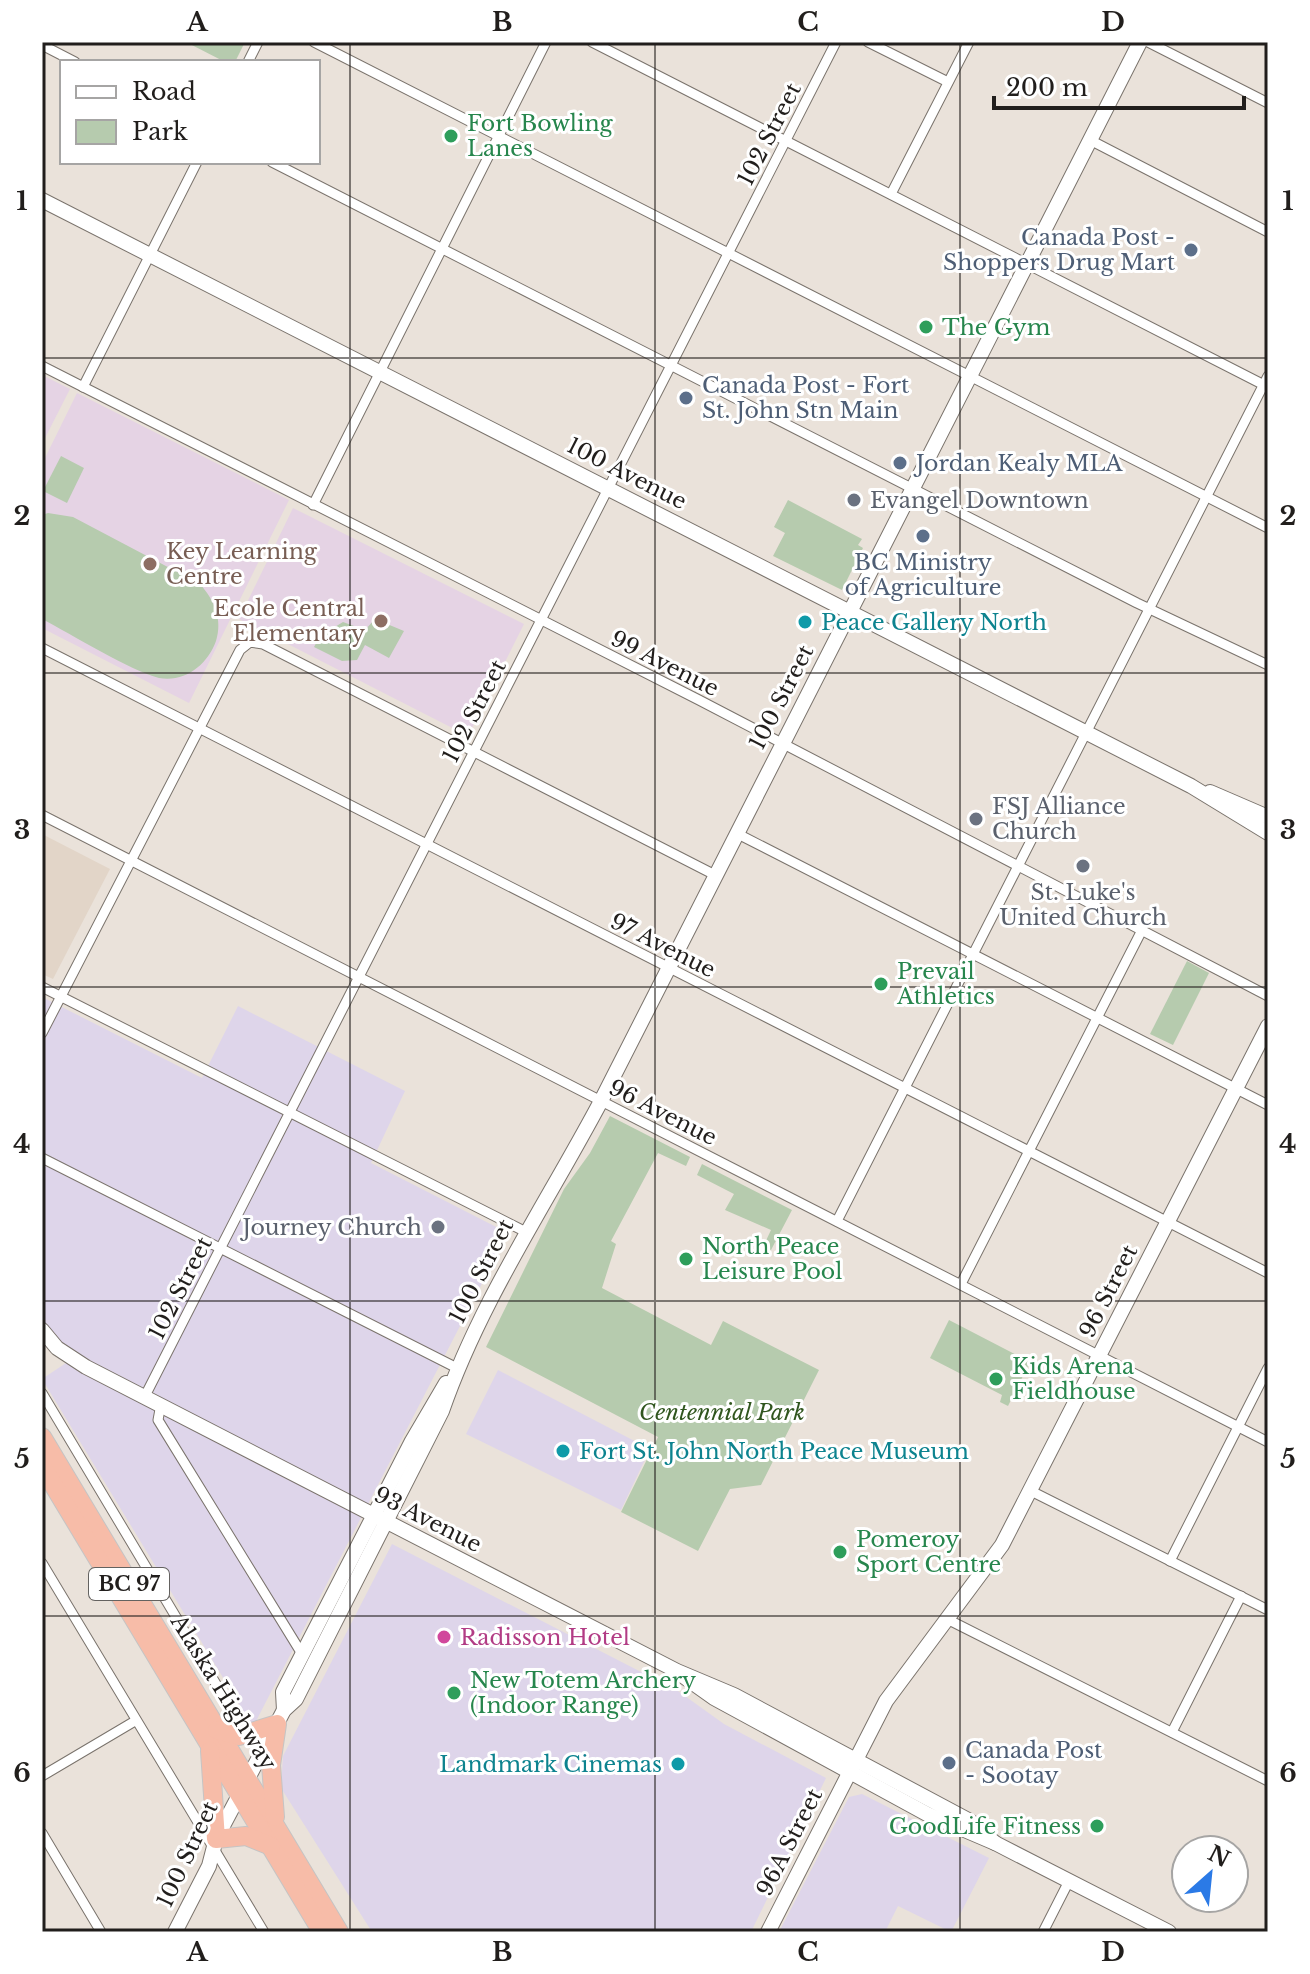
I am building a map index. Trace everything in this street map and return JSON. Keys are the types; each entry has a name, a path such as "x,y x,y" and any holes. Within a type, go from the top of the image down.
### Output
{"highway":[{"name":"Alaska Highway","path":"42,1437 213,1738 239,1796 322,1932"},
{"name":"Alaska Highway","path":"42,1466 213,1738 249,1778 339,1932"},
{"path":"271,1846 246,1836 215,1843 213,1738 239,1736 281,1717"},
{"path":"276,1823 271,1765 281,1717"}],"main road":[{"name":"100 Street","path":"175,1932 209,1866 215,1843 239,1796 281,1717 296,1699 327,1638 432,1405 457,1368 526,1232 601,1101 1140,42"},
{"name":"100 Avenue","path":"42,200 1191,786 1268,833"},
{"name":"100 Avenue","path":"1191,786 1268,817"},
{"name":"96 Street","path":"852,1766 899,1681 995,1556 1268,1026"},
{"name":"93 Avenue","path":"42,1330 69,1357 677,1671 714,1698 852,1766 964,1832 995,1843 1169,1932"},
{"name":"100 Street","path":"281,1717 283,1692 336,1588 379,1519"},
{"path":"327,1638 325,1624 336,1588"},
{"name":"96A Street","path":"768,1932 852,1766"}],"street":[{"path":"249,60 258,42"},
{"path":"314,42 1268,528"},
{"path":"313,505 546,42"},
{"path":"592,42 1267,383 837,1221"},
{"name":"102 Street","path":"145,1396 836,42"},
{"path":"868,42 948,82"},
{"path":"891,194 969,42"},
{"path":"1148,42 1268,103"},
{"path":"42,45 71,60"},
{"path":"1090,140 1268,232"},
{"path":"83,387 196,164"},
{"path":"276,164 913,489 1268,665"},
{"name":"99 Avenue","path":"42,366 1268,996"},
{"path":"42,1033 240,650 250,642 263,644 715,875"},
{"name":"97 Avenue","path":"42,648 1268,1273"},
{"name":"96 Avenue","path":"42,815 1268,1442"},
{"path":"736,833 1268,1105"},
{"path":"961,1284 1141,932"},
{"path":"42,987 526,1232"},
{"path":"42,1158 457,1368"},
{"path":"1170,1561 1268,1368"},
{"path":"42,1393 231,1709"},
{"path":"161,1404 158,1420 302,1654"},
{"path":"1031,1491 1268,1610"},
{"path":"42,1563 135,1721 215,1843 264,1932"},
{"path":"1172,1732 1241,1596"},
{"path":"947,1619 1268,1781"},
{"path":"42,1776 135,1721"},
{"path":"42,1833 101,1932"},
{"path":"1043,1932 1069,1881"}],"shaded area":[{"path":"42,375 70,389 42,444"},
{"name":"Key Learning Centre","path":"77,393 289,500 189,703 42,628 42,464"},
{"name":"Ecole Central Elementary","path":"293,508 524,624 468,736 239,619"},
{"path":"42,834 110,869 53,979 42,974"},
{"path":"42,997 202,1078 238,1006 405,1091 371,1163 508,1233 253,1727 42,1379 78,1355 56,1338 42,1319"},
{"path":"498,1370 650,1449 621,1510 466,1434"},
{"path":"392,1544 678,1691 724,1724 826,1778 751,1932 372,1932 281,1788 283,1756"},
{"path":"862,1794 989,1858 951,1932 898,1906 885,1932 779,1932 849,1797"}],"green space":[{"path":"186,42 245,42 236,60 221,60"},
{"path":"61,456 84,468 67,503 43,491"},
{"path":"788,500 862,539 858,545 863,548 842,590 773,556 785,533 774,527"},
{"path":"42,515 73,517 200,584 213,603 218,618 216,641 201,664 178,678 159,678 117,660 42,619"},
{"path":"375,619 404,631 389,658 365,645 357,660 342,661 314,647 320,636 343,622 365,630"},
{"path":"1187,961 1209,973 1173,1045 1150,1034"},
{"name":"Centennial Park","path":"610,1116 690,1157 686,1166 658,1153 611,1241 616,1244 602,1288 711,1345 723,1321 819,1370 761,1485 730,1489 698,1551 621,1512 658,1437 486,1347 564,1189 590,1153"},
{"path":"702,1164 792,1210 771,1250 763,1247 771,1230 725,1210 734,1194 697,1175"},
{"name":"Kids Arena Fieldhouse","path":"949,1320 1030,1362 1008,1406 1000,1402 1002,1395 930,1358"}],"place":[{"name":"Fort Bowling Lanes","path":"451,136"},
{"name":"Canada Post - Shoppers Drug Mart","path":"1191,250"},
{"name":"The Gym","path":"926,327"},
{"name":"Canada Post - Fort St. John Stn Main","path":"686,398"},
{"name":"Jordan Kealy MLA","path":"900,463"},
{"name":"Evangel Downtown","path":"854,500"},
{"name":"BC Ministry of Agriculture","path":"923,536"},
{"name":"Key Learning Centre","path":"150,564"},
{"name":"Ecole Central Elementary","path":"381,621"},
{"name":"Peace Gallery North","path":"805,622"},
{"name":"FSJ Alliance Church","path":"976,819"},
{"name":"St. Luke's United Church","path":"1083,866"},
{"name":"Prevail Athletics","path":"881,984"},
{"name":"Journey Church","path":"438,1227"},
{"name":"North Peace Leisure Pool","path":"686,1259"},
{"name":"Kids Arena Fieldhouse","path":"996,1379"},
{"name":"Fort St. John North Peace Museum","path":"563,1451"},
{"name":"Pomeroy Sport Centre","path":"840,1552"},
{"name":"Radisson Hotel","path":"444,1637"},
{"name":"New Totem Archery (Indoor Range)","path":"454,1693"},
{"name":"Canada Post - Sootay","path":"949,1763"},
{"name":"Landmark Cinemas","path":"678,1764"},
{"name":"GoodLife Fitness","path":"1097,1826"}]}
